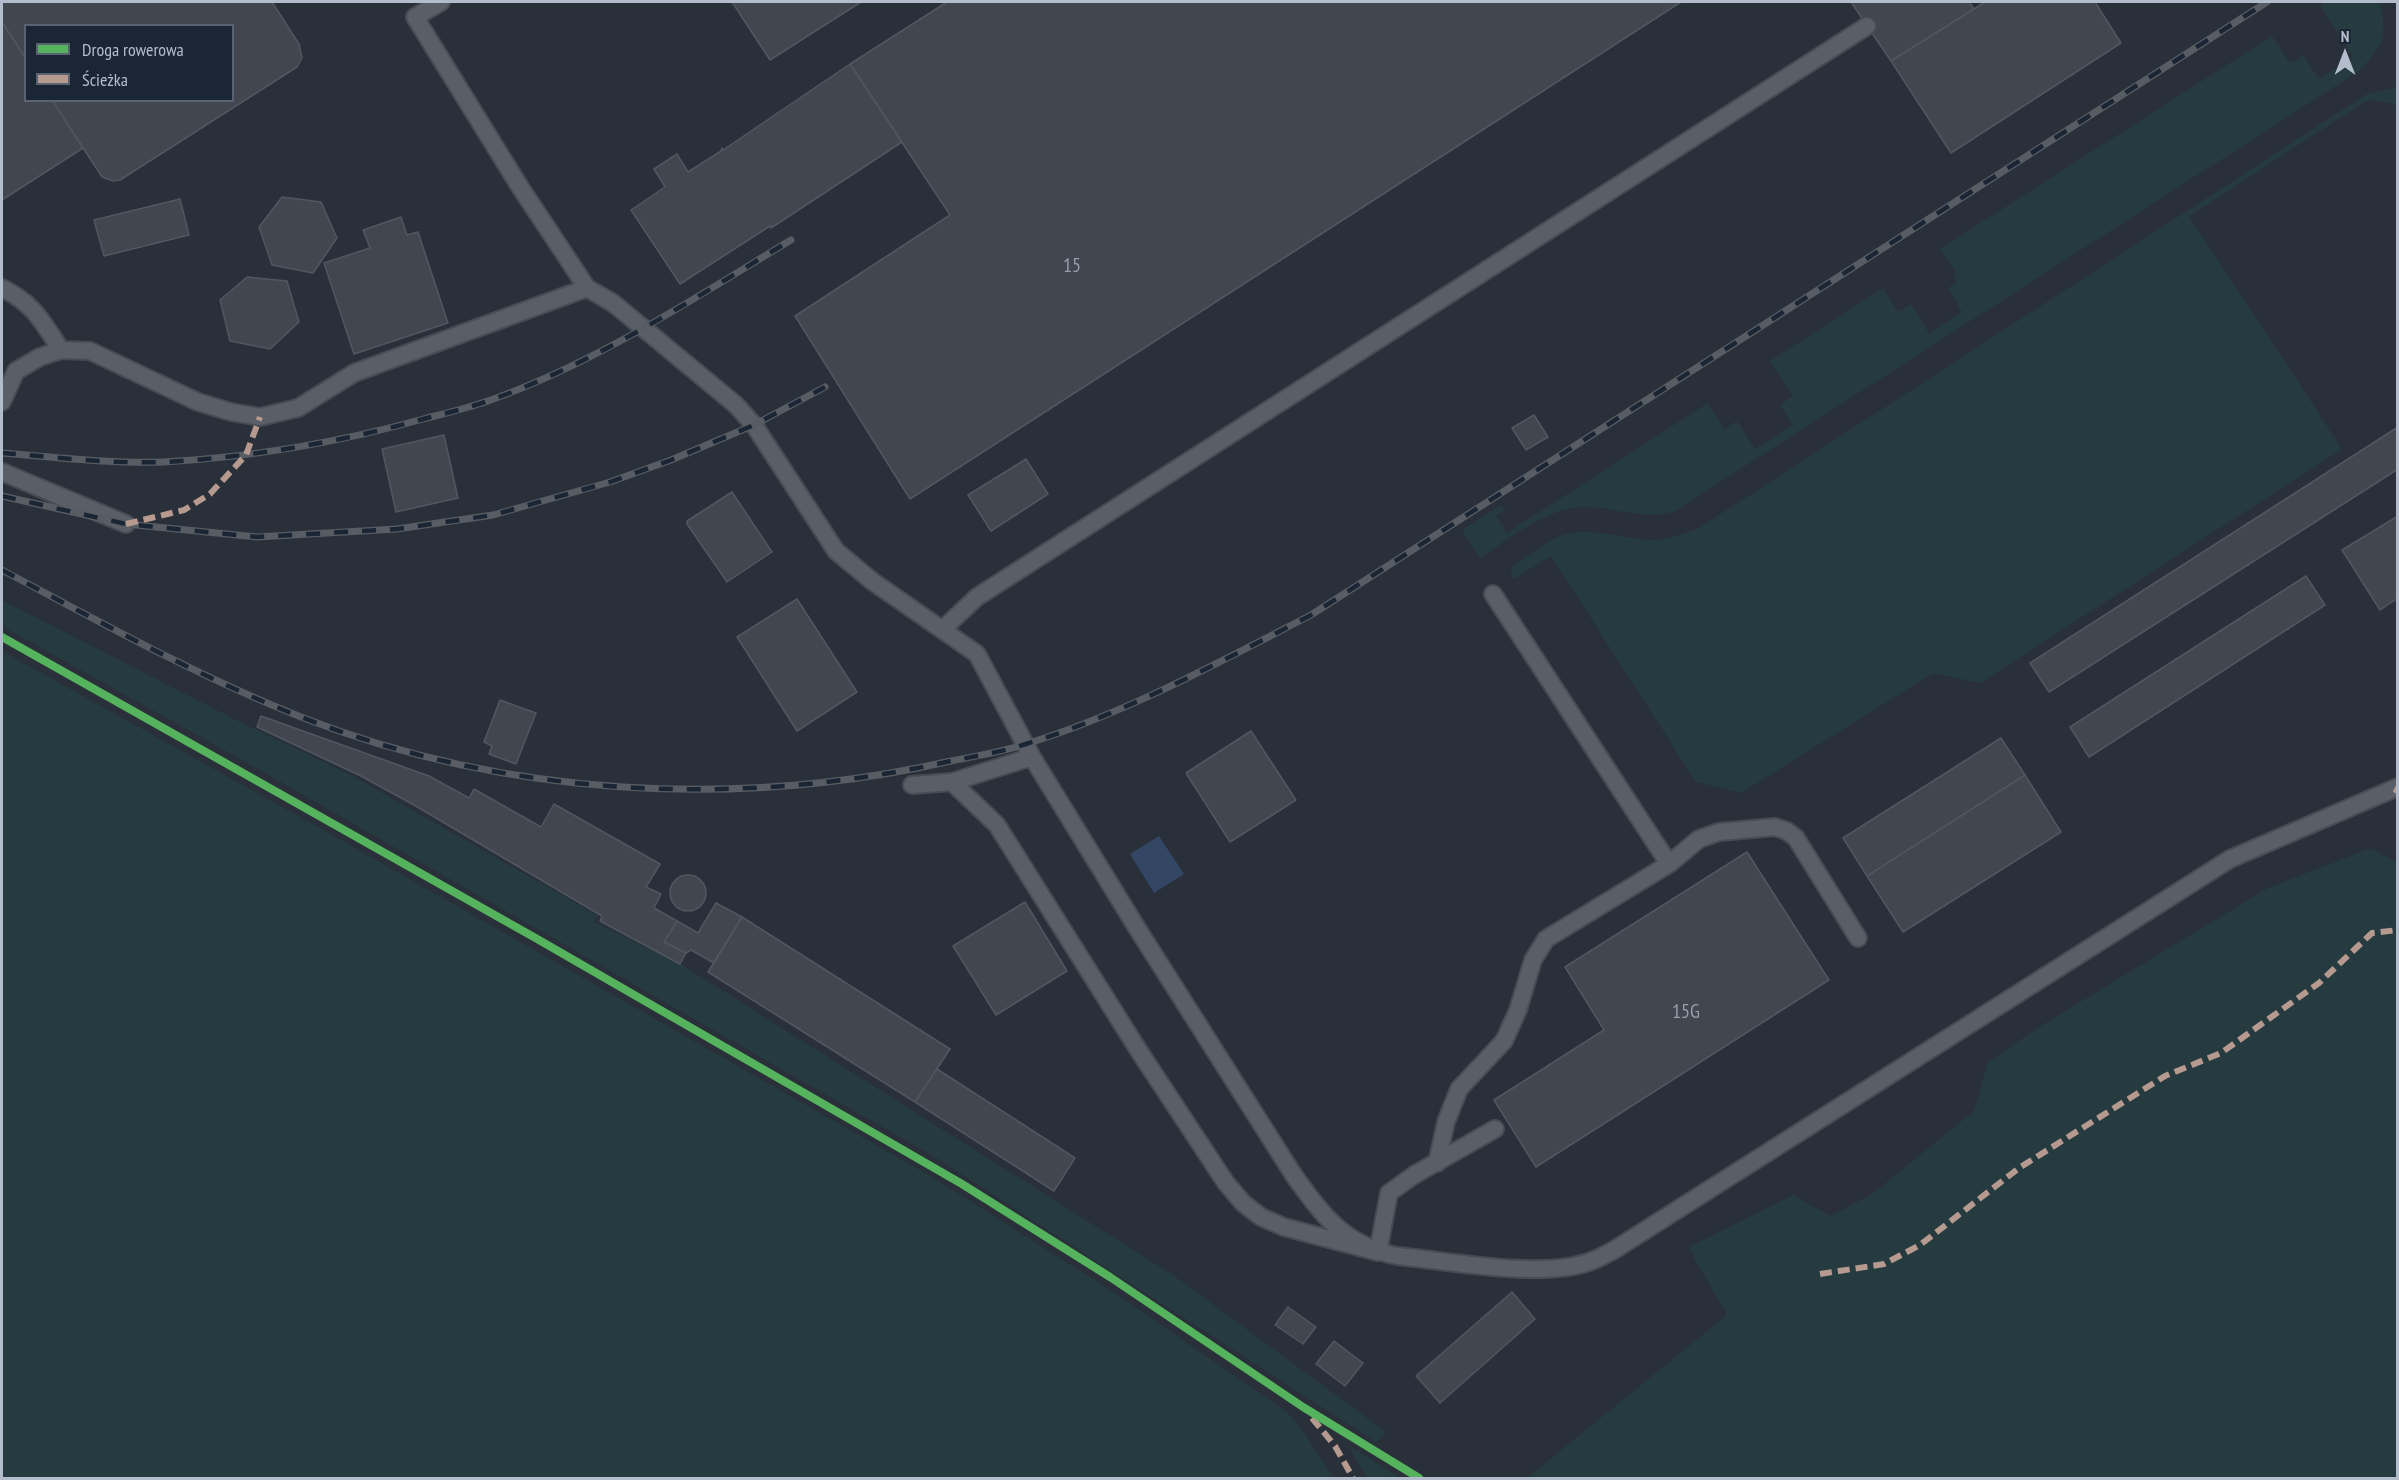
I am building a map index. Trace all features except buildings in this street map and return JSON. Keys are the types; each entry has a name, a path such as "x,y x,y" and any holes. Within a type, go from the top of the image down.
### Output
{"lane":[{"path":"441,2 415,18 520,187 587,288 613,303 736,405 754,425 836,551 872,581 977,654 1032,757 1293,1174 1321,1213 1345,1235 1378,1252"},
{"path":"943,629 977,597 1867,26"},
{"path":"2,288 16,295 36,311 61,350"},
{"path":"2,402 16,371 40,357 61,350 90,351 198,402 231,412 260,417 298,408 354,373 587,288"},
{"path":"2,472 126,524"},
{"path":"1493,594 1669,864"},
{"path":"912,785 952,782 1032,757"},
{"path":"952,782 997,825 1139,1051 1226,1183 1243,1203 1261,1217 1284,1227 1378,1252 1530,1270 1589,1263 1614,1250 2230,859 2397,787"},
{"path":"1437,1163 1446,1122 1459,1089 1504,1041 1518,1010 1533,960 1546,939 1669,864 1699,839 1719,832 1775,827 1787,831 1796,838 1858,938"},
{"path":"1378,1252 1389,1193 1414,1175 1495,1129"}],"green space":[{"path":"2326,2 2380,2 2383,24 2382,40 2374,55 2359,71 1675,511 1654,515 1588,507 1573,508 1531,524 1480,558 1462,530 1501,505 1505,510 1496,516 1507,533 1708,403 1724,429 1737,421 1755,449 1793,425 1780,405 1793,396 1770,361 1883,288 1898,312 1911,304 1929,333 1962,312 1948,288 1957,283 1953,276 1957,274 1940,249 2272,36 2290,63 2303,55 2319,79 2353,57 2320,5"},
{"path":"2397,87 2397,105 2369,99 2189,216 2342,449 1980,683 1933,673 1741,793 1696,782 1551,556 1514,579 1511,575 1512,567 1540,547 1556,538 1572,533 1589,532 1656,540 1678,536 1699,528 2367,94"},
{"path":"2,600 242,723 347,773 597,915 594,922 682,965 1173,1275 1386,1432 1376,1442 935,1157 265,773 2,626"},
{"path":"2,651 327,832 934,1178 1118,1295 1288,1413 1303,1431 1334,1478 2,1478"},
{"path":"2371,848 2398,863 2397,1478 1527,1478 1727,1315 1688,1247 1793,1195 1830,1216 1871,1195 1974,1111 1988,1062 2044,1024 2268,888"},
{"path":"1348,1445 1400,1478 1367,1478"}],"water":[{"path":"1159,836 1184,874 1154,893 1130,854"}],"railway":[{"path":"2,570 149,648 301,717 379,744 459,764 541,779 623,787 706,789 788,786 870,776 1008,749 1100,718 1206,669 1311,615 2267,2"},
{"path":"2,453 123,462 197,460 329,441 395,427 458,410 528,386 605,349 681,307 791,240"},
{"path":"2,496 126,524 257,537 397,529 493,515 610,482 671,460 754,425 825,387"}],"marked path":[{"path":"126,524 184,510 210,494 246,455 260,417"},
{"path":"2394,789 2398,791"},
{"path":"1820,1274 1884,1264 1920,1245 2019,1168 2165,1076 2221,1053 2319,983 2372,933 2398,930"},
{"path":"1312,1418 1335,1446 1353,1478"}],"cycle path":[{"path":"2,637 539,940 962,1184 1110,1277 1303,1407 1419,1478"}]}
